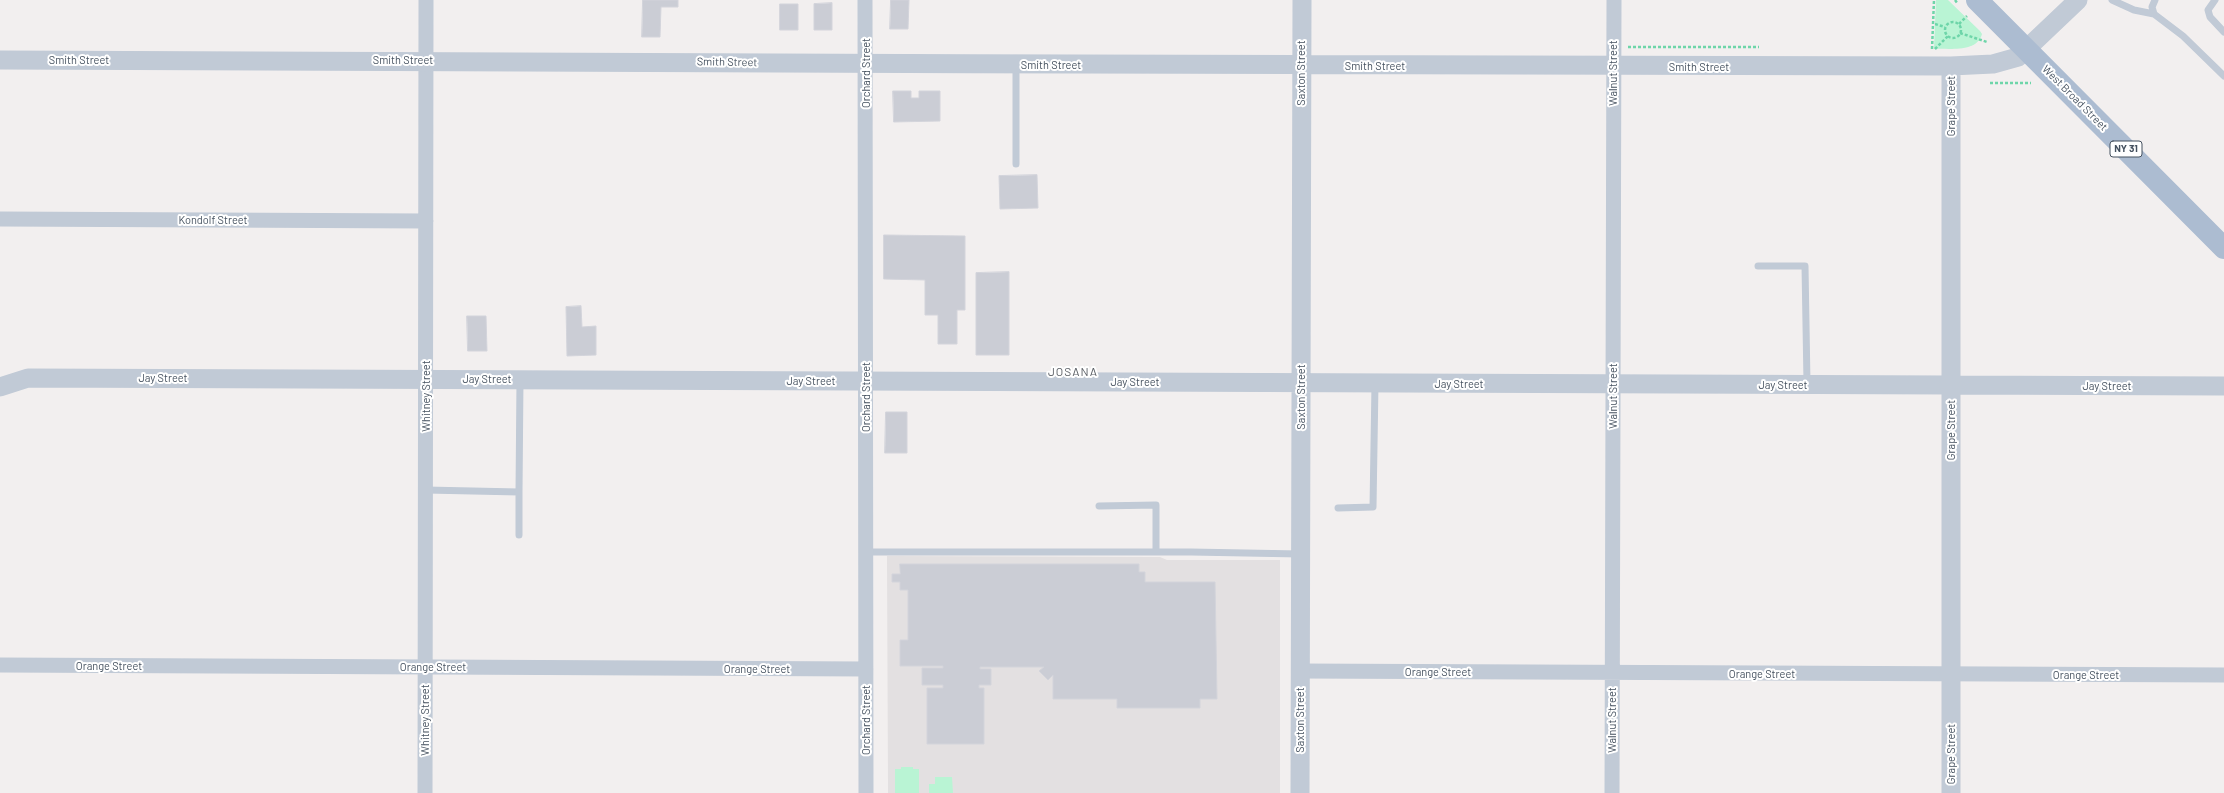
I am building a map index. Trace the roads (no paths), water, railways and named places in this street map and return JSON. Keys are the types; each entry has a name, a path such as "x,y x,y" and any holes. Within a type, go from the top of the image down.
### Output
{"main road":[{"name":"West Broad Street","path":"1968,10 2027,50 2224,248"}],"street":[{"name":"Whitney Street","path":"425,793 426,0"},
{"name":"Orchard Street","path":"866,0 866,793"},
{"name":"Saxton Street","path":"1300,793 1302,0"},
{"name":"Walnut Street","path":"1612,793 1614,0"},
{"name":"Smith Street","path":"0,60 426,60 1016,65 1613,67 1946,59 2007,62 2018,58 2078,0"},
{"name":"Grape Street","path":"1946,59 1951,386 1951,793"},
{"name":"Kondolf Street","path":"0,219 426,221"},
{"name":"Jay Street","path":"0,388 28,378 2224,386"},
{"name":"Orange Street","path":"0,665 866,669"},
{"name":"Orange Street","path":"1300,672 2224,675"}],"lane":[{"path":"2112,0 2134,10 2154,14 2183,36 2224,76"},
{"path":"2154,14 2152,7 2155,0"},
{"path":"2215,0 2208,10 2210,17 2224,32"},
{"path":"1016,65 1016,164"},
{"path":"1758,266 1805,266 1807,385"},
{"path":"519,534 520,380"},
{"path":"1338,508 1373,507 1375,383"},
{"path":"426,490 519,492"},
{"path":"1099,506 1156,505 1156,552"},
{"path":"866,552 1156,552 1301,554"}],"district":[{"name":"JOSANA","path":"1073,372"}]}
